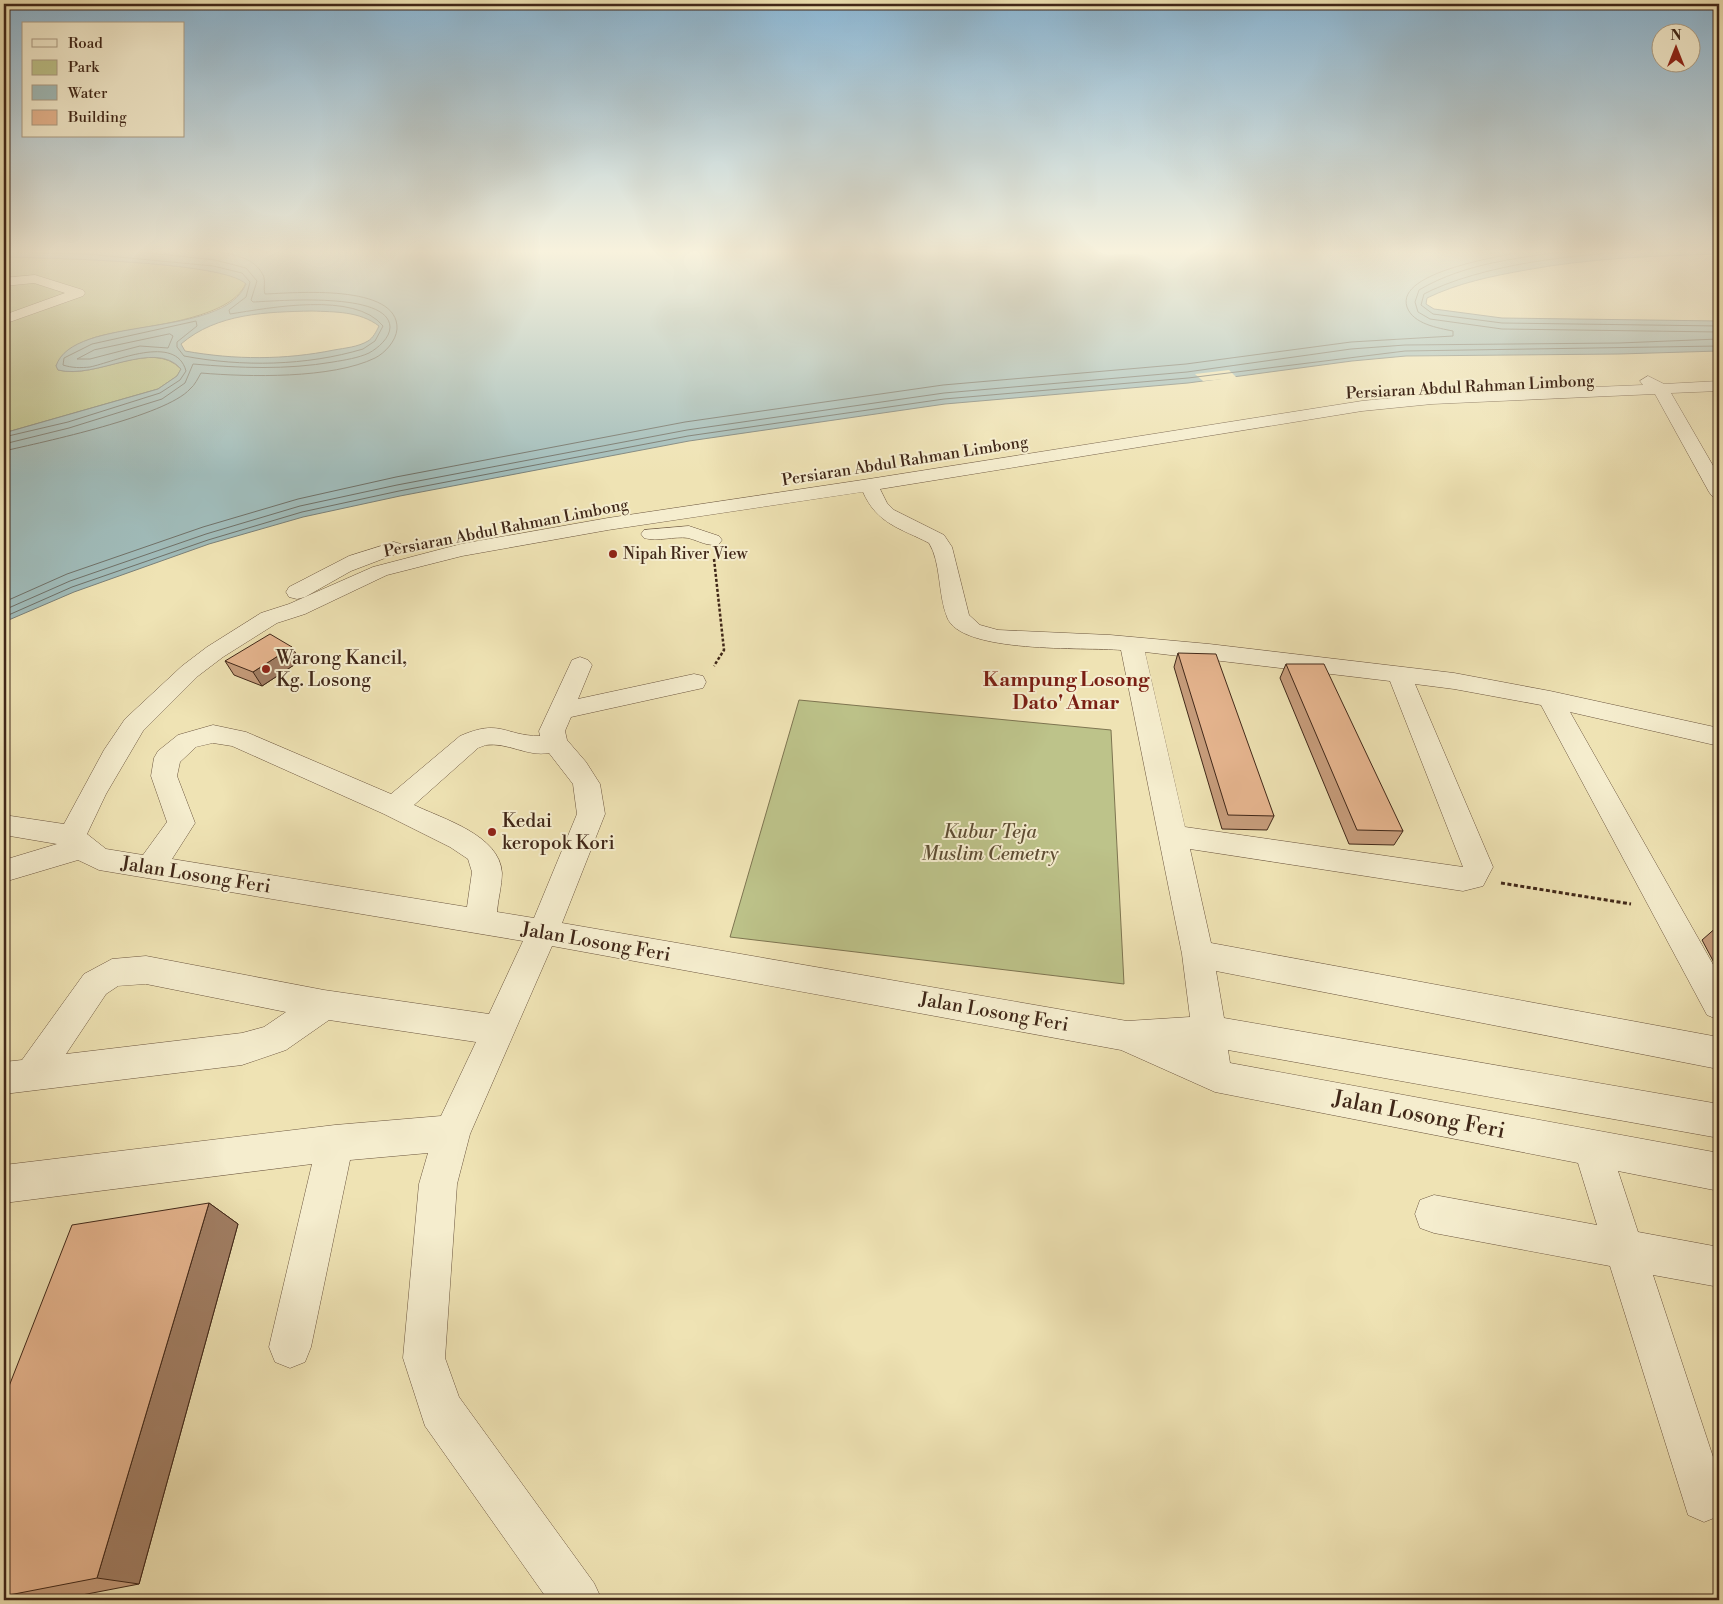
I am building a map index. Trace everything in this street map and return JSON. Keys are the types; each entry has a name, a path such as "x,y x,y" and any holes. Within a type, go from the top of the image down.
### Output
{"street":[{"name":"Persiaran Abdul Rahman Limbong","path":"916,460 1347,393 1418,387 1719,374"},
{"path":"1643,378 1661,389 1719,492"},
{"name":"Persiaran Abdul Rahman Limbong","path":"268,618 297,609 380,571 461,550 608,524 869,485 1362,406 1432,400 1719,386"},
{"name":"Persiaran Abdul Rahman Limbong","path":"572,513 778,481"},
{"path":"869,485 879,506 887,514 937,540 942,547 958,618 972,630 998,637 1209,650 1399,674 1550,699 1719,737"},
{"name":"Persiaran Abdul Rahman Limbong","path":"434,539 542,518"},
{"path":"608,524 613,534 625,536 689,532 712,540"},
{"name":"Persiaran Abdul Rahman Limbong","path":"268,618 282,601 335,569 372,554 407,545"},
{"path":"4,871 77,842 92,794 134,725 190,671 215,652 268,618"},
{"path":"1131,644 1198,954 1215,1076"},
{"path":"577,1600 441,1410 424,1358 438,1184 452,1133 543,932 592,814 586,784 577,769 555,743 552,731 580,665"},
{"path":"1172,836 1468,879 1478,867 1399,674"},
{"path":"560,711 694,682"},
{"path":"1550,699 1719,1005"},
{"path":"152,867 181,822 164,776 167,758 187,741 213,734 237,738 394,807 460,839 482,853 487,872 480,922"},
{"path":"394,807 469,742 481,736 493,734 536,745 555,743"},
{"name":"Jalan Losong Feri","path":"4,825 77,842 99,858 543,932 1127,1036 1209,1031 1719,1121"},
{"path":"1198,954 1704,1050 1719,1051"},
{"path":"17,1077 94,984 112,973 146,970 324,1005 499,1030"},
{"path":"17,1077 242,1049 274,1039 324,1005"},
{"name":"Jalan Losong Feri","path":"1127,1036 1215,1076 1719,1172"},
{"path":"4,1184 335,1143 452,1133"},
{"path":"290,1347 335,1143"},
{"path":"1592,1148 1704,1499"},
{"path":"1434,1214 1719,1267"}],"path":[{"path":"694,682 715,665 724,650 712,540"},
{"path":"1468,879 1667,910"}],"green space":[{"path":"4,325 158,325 88,340 56,365 58,370 73,372 89,370 139,358 155,357 169,361 181,369 177,376 158,389 4,433"},
{"name":"Kubur Teja Muslim Cemetry","path":"799,700 1111,730 1124,984 730,937"}],"water":[{"path":"158,325 213,325 181,344 185,351 222,356 260,358 297,356 360,345 368,341 376,333 379,326 377,325 1719,325 1719,351 1406,356 1352,361 1188,383 945,404 689,441 400,496 303,517 209,544 74,592 4,622 4,433 158,389 177,376 181,369 170,361 156,357 141,358 90,370 73,372 58,370 56,366 68,350 90,339"}],"pier":[{"path":"1229,370 1237,378 1203,381 1195,374"}],"building":[{"path":"270,634 292,647 253,672 225,661"},
{"path":"1178,653 1216,654 1274,816 1228,815"},
{"path":"1286,664 1324,664 1403,831 1357,830"},
{"path":"209,1203 97,1578 4,1596 4,1399 72,1225"}],"place":[{"name":"Nipah River View","path":"613,554"},
{"name":"Warong Kancil, Kg. Losong","path":"266,669"},
{"name":"Kedai keropok Kori","path":"492,832"}],"district":[{"name":"Kampung Losong Dato' Amar","path":"1066,692"}]}
